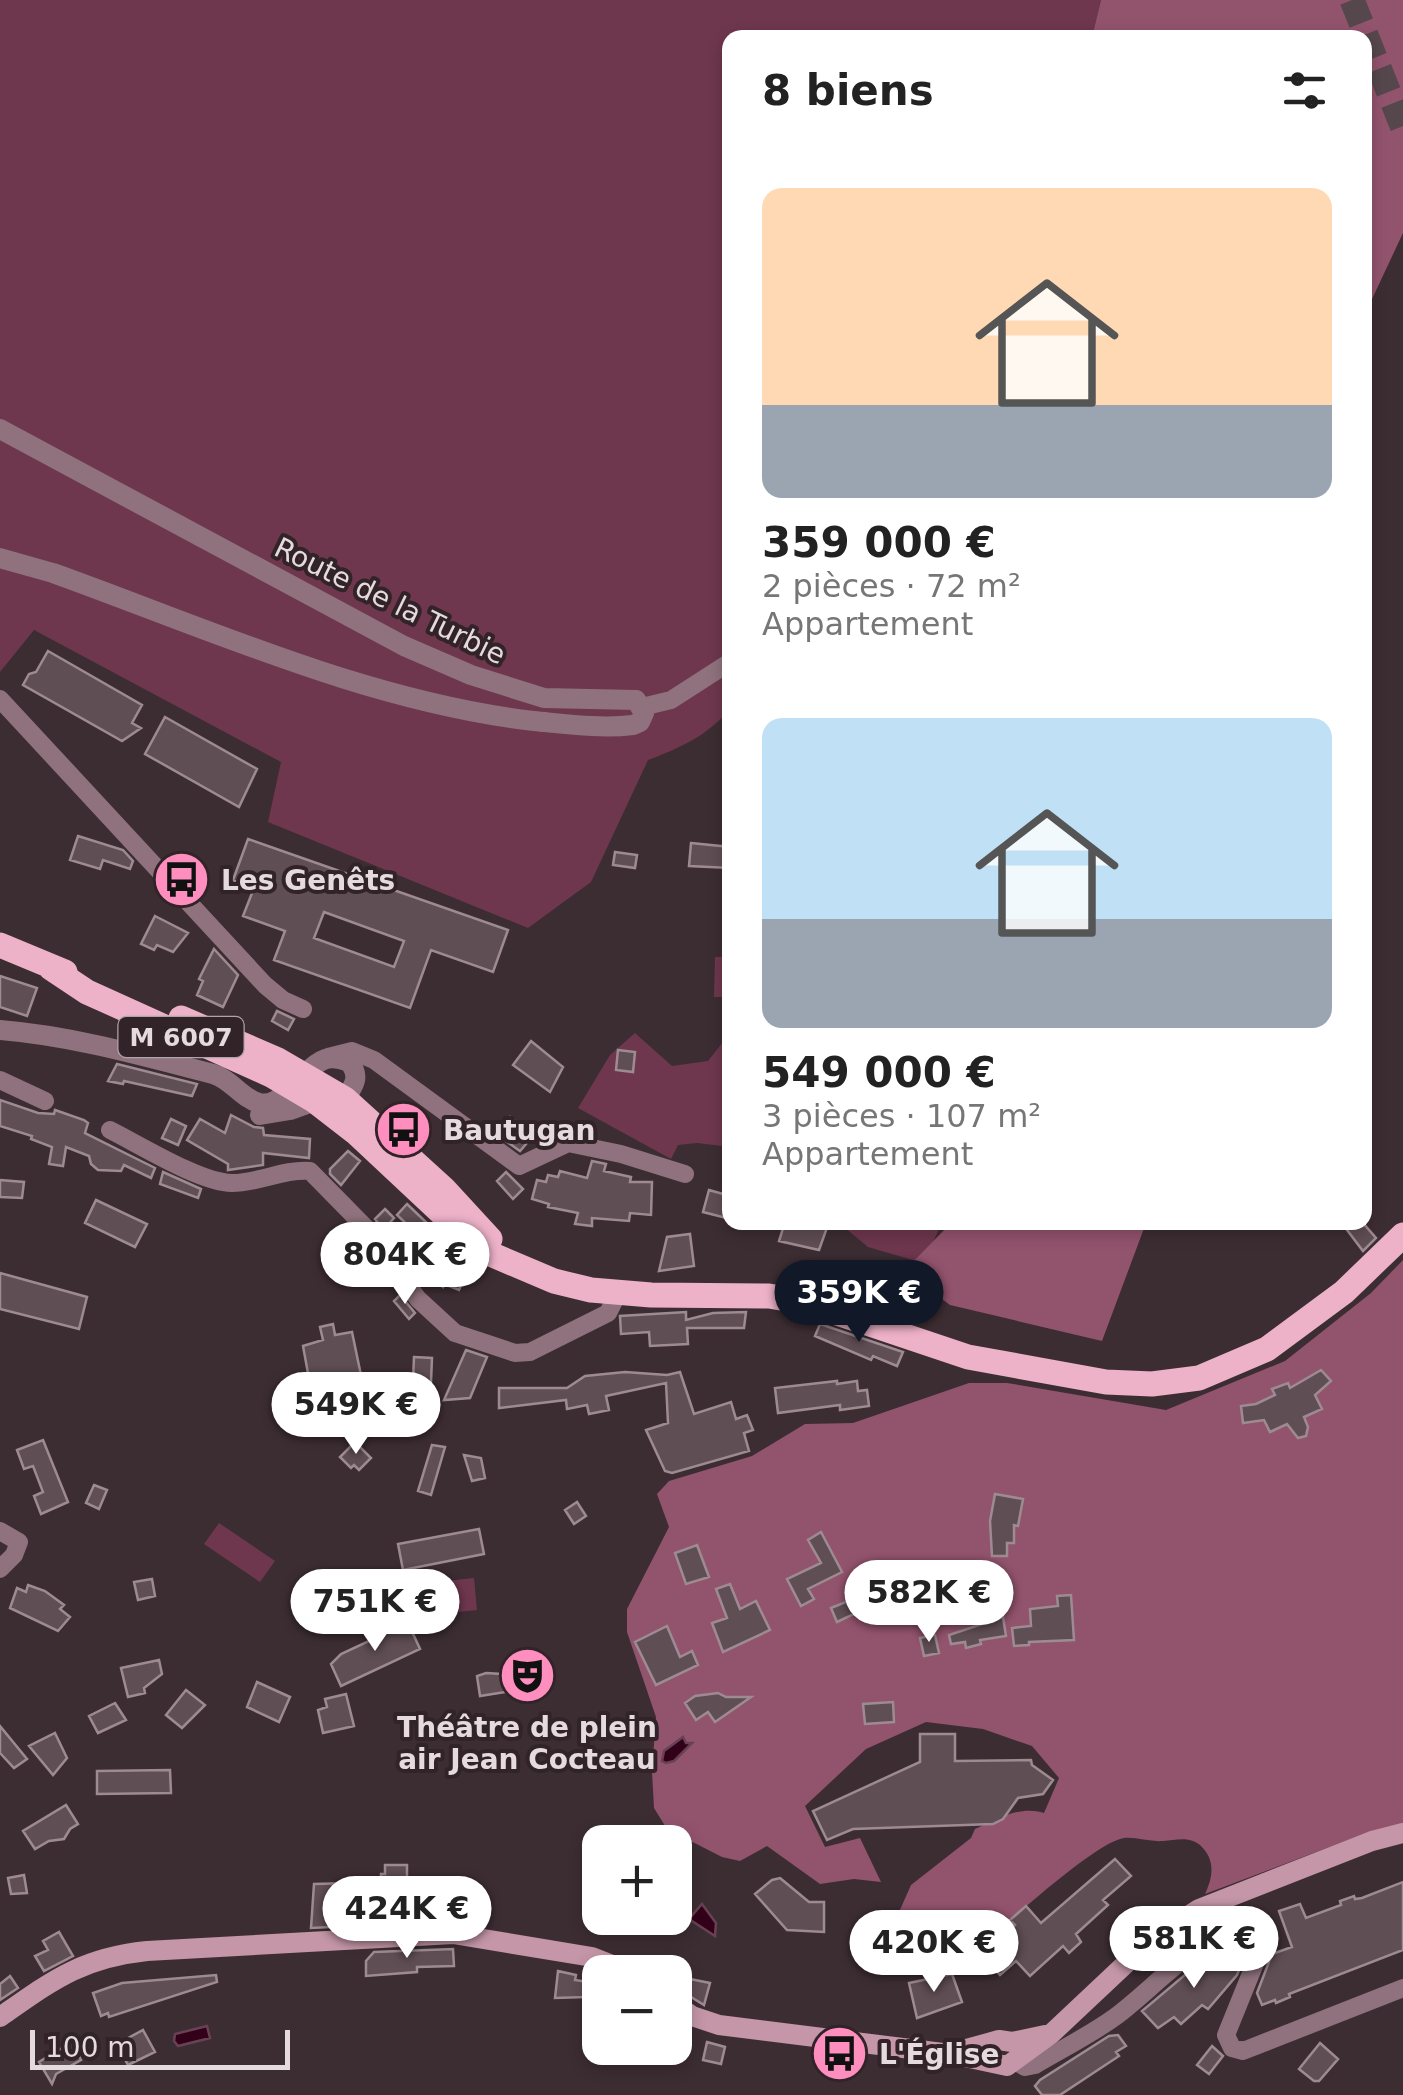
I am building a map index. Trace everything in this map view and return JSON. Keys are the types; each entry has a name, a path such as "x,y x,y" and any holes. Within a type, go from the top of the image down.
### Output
{"main road":[{"name":"M 6007","path":"0,945 222,1035 298,1080 350,1092 506,1259"},
{"path":"298,1080 314,1101 350,1092"},
{"name":"M 6007","path":"314,1101 355,1132 481,1250 554,1281 618,1293 733,1294 786,1299 833,1310 968,1357 1106,1382 1152,1384 1199,1378 1267,1348 1344,1292 1403,1235"},
{"path":"692,2016 719,2025 950,2054 1008,2054 1050,2034 1128,1958 1199,1909 1372,1841 1403,1833"},
{"path":"0,2017 54,1979 113,1954 452,1934 582,1955"}],"street":[{"name":"Route de la Turbie","path":"0,429 404,646 471,675 544,698 625,698 636,700 642,707"},
{"path":"0,558 53,572 365,685 427,702 513,718 627,726 640,722 642,707 671,700 722,667"},
{"path":"0,698 265,985 303,1010"},
{"path":"0,1030 97,1044 216,1074 253,1101 264,1104 274,1102 319,1060 344,1052 361,1054 393,1073 512,1162 526,1166 568,1143 685,1174"},
{"path":"327,1057 349,1062 356,1073 350,1092"},
{"path":"350,1092 372,1072 393,1073"},
{"path":"202,1073 237,1103 260,1116 314,1101"},
{"path":"0,1080 45,1101"},
{"path":"110,1130 213,1181 233,1183 294,1170 310,1171 366,1228 418,1299 455,1333 515,1353 530,1352 594,1322 608,1313 618,1293"},
{"path":"0,1530 19,1542 0,1569"},
{"path":"1008,2054 1025,2067 1036,2065 1113,2018 1198,1949 1230,1931 1248,1927 1261,1936 1262,1946 1226,2035 1232,2048 1243,2051 1403,1988"}],"shaded area":[{"path":"0,0 1101,0 1094,30 722,30 722,717 682,746 648,760 591,882 528,928 268,822 281,762 34,630 0,672"},
{"path":"1101,0 1403,0 1403,233 1372,299 1372,30 1094,30"},
{"path":"715,957 722,957 722,997 714,997"},
{"path":"635,1033 672,1066 708,1061 722,1043 722,1146 678,1145 671,1159 578,1108 610,1055"},
{"path":"847,1230 939,1230 923,1263 868,1247"},
{"path":"943,1230 1143,1230 1102,1341 950,1305 904,1271"},
{"path":"1403,1260 1403,1824 1361,1835 1205,1894 1212,1869 1209,1857 1196,1842 1124,1838 1090,1855 965,1960 923,1952 899,1912 911,1885 971,1838 975,1829 1018,1812 1044,1813 1059,1778 1032,1746 983,1729 926,1722 866,1749 805,1806 825,1847 860,1838 881,1882 854,1879 820,1884 767,1846 740,1861 692,1842 692,1825 665,1825 654,1808 656,1717 627,1632 627,1609 669,1527 657,1494 669,1481 752,1456 805,1424 853,1423 969,1383 1007,1383 1166,1410 1285,1361 1371,1293"},
{"path":"219,1523 275,1561 260,1582 204,1544"},
{"path":"474,1578 477,1610 411,1617 408,1585"},
{"path":"683,1737 686,1743 692,1743 674,1761 662,1761 664,1751"},
{"path":"702,1904 716,1923 715,1936 692,1921"},
{"path":"207,2026 210,2038 178,2046 174,2041 175,2034"}],"building":[{"path":"48,651 142,705 132,723 141,728 122,741 23,685"},
{"path":"165,717 257,769 239,807 145,754"},
{"path":"78,836 123,850 133,861 130,869 103,860 100,869 70,860"},
{"path":"248,839 508,930 493,972 431,950 410,1008 274,960 285,931 243,916 254,888 233,880","holes":["324,912 404,941 394,967 314,938"]},
{"path":"691,843 722,846 722,868 689,866"},
{"path":"615,852 637,855 635,868 613,865"},
{"path":"155,916 188,933 173,952 141,944"},
{"path":"214,949 238,975 223,1007 197,995 203,981 199,979"},
{"path":"0,976 37,988 27,1016 0,1007"},
{"path":"277,1011 294,1019 288,1030 272,1021"},
{"path":"531,1041 563,1067 550,1092 513,1065"},
{"path":"618,1050 635,1052 633,1072 616,1070"},
{"path":"117,1064 197,1084 192,1096 108,1081"},
{"path":"0,1100 38,1113 54,1114 55,1110 84,1120 88,1123 85,1133 155,1168 151,1178 124,1165 121,1171 98,1170 89,1156 66,1147 63,1166 49,1164 52,1147 0,1126"},
{"path":"231,1115 263,1128 264,1135 310,1139 309,1158 263,1153 263,1165 228,1170 228,1164 187,1140 200,1119 225,1133"},
{"path":"510,1117 533,1136 520,1151 496,1134"},
{"path":"171,1119 186,1126 178,1145 162,1138"},
{"path":"348,1151 360,1161 341,1185 330,1169"},
{"path":"592,1161 606,1164 604,1171 631,1177 630,1182 652,1182 651,1215 630,1213 629,1221 592,1218 592,1226 575,1224 578,1213 532,1199 537,1180 546,1182 548,1175 558,1177 560,1171 587,1178"},
{"path":"163,1172 201,1189 198,1198 160,1184"},
{"path":"506,1172 523,1189 513,1199 497,1181"},
{"path":"0,1180 24,1182 22,1198 0,1197"},
{"path":"709,1190 722,1194 722,1217 703,1212"},
{"path":"96,1200 147,1224 135,1247 85,1223"},
{"path":"407,1204 428,1224 418,1235 397,1215"},
{"path":"385,1209 394,1218 383,1230 375,1219"},
{"path":"782,1230 826,1230 819,1250 779,1241"},
{"path":"1347,1230 1369,1230 1376,1238 1363,1251"},
{"path":"690,1234 694,1266 659,1271 667,1237"},
{"path":"441,1243 452,1250 442,1266 466,1274 459,1290 444,1284 443,1287 422,1272"},
{"path":"0,1273 87,1297 79,1329 0,1309"},
{"path":"400,1295 415,1313 409,1319 394,1301"},
{"path":"686,1312 686,1320 713,1313 746,1312 744,1328 687,1328 688,1344 650,1346 649,1332 621,1334 620,1316"},
{"path":"333,1324 335,1335 352,1332 367,1404 352,1407 357,1433 345,1435 333,1386 311,1390 303,1346 323,1340 320,1327"},
{"path":"820,1324 903,1352 897,1366 873,1356 871,1360 815,1336"},
{"path":"466,1350 487,1357 470,1398 444,1400"},
{"path":"414,1357 432,1358 431,1382 413,1381"},
{"path":"1321,1370 1331,1381 1315,1395 1322,1409 1304,1417 1306,1436 1298,1438 1287,1424 1270,1432 1264,1420 1243,1423 1241,1406 1256,1404 1275,1395 1272,1389 1288,1383 1290,1388"},
{"path":"680,1372 694,1414 731,1402 736,1419 747,1415 753,1430 744,1433 749,1451 672,1473 665,1471 646,1430 668,1423 666,1383 606,1396 609,1410 589,1414 587,1405 567,1409 566,1400 499,1408 499,1388 567,1388 585,1376"},
{"path":"857,1381 858,1391 867,1390 869,1406 840,1410 840,1405 778,1413 775,1388"},
{"path":"43,1440 68,1502 41,1514 34,1496 43,1492 33,1466 24,1469 17,1450"},
{"path":"352,1445 356,1449 359,1446 371,1458 359,1470 340,1457"},
{"path":"432,1445 445,1447 431,1495 418,1491"},
{"path":"464,1455 481,1458 485,1478 472,1481"},
{"path":"94,1485 107,1490 99,1509 86,1503"},
{"path":"995,1494 1023,1499 1018,1526 1014,1525 1014,1543 1007,1543 1007,1556 992,1556 990,1521"},
{"path":"577,1502 586,1516 574,1524 565,1510"},
{"path":"479,1529 484,1554 403,1570 398,1544"},
{"path":"821,1532 842,1572 808,1589 814,1599 801,1606 787,1579 821,1563 808,1540"},
{"path":"697,1545 709,1577 686,1584 675,1553"},
{"path":"152,1579 155,1596 138,1600 134,1582"},
{"path":"730,1584 740,1609 756,1601 770,1630 723,1652 712,1623 727,1618 716,1589"},
{"path":"28,1585 45,1591 64,1605 60,1609 70,1617 58,1631 10,1608 17,1588 26,1592"},
{"path":"1071,1595 1074,1640 1014,1646 1012,1628 1031,1626 1030,1609 1058,1606 1057,1596"},
{"path":"848,1601 854,1614 837,1622 831,1608"},
{"path":"1003,1617 1006,1636 980,1640 981,1644 966,1648 965,1642 951,1644 949,1635"},
{"path":"409,1625 420,1649 341,1686 331,1664 341,1654"},
{"path":"667,1626 680,1657 692,1651 698,1665 656,1685 635,1642"},
{"path":"935,1635 939,1653 924,1656 920,1638"},
{"path":"159,1660 162,1674 144,1688 145,1693 128,1697 121,1668"},
{"path":"502,1674 511,1691 480,1696 477,1676"},
{"path":"257,1682 290,1697 279,1722 247,1707"},
{"path":"186,1690 205,1705 182,1728 166,1715"},
{"path":"718,1693 726,1697 751,1697 715,1722 708,1712 696,1720 685,1703 695,1696"},
{"path":"346,1694 354,1726 323,1733 318,1710 327,1707 325,1699"},
{"path":"893,1702 894,1722 865,1724 863,1704"},
{"path":"115,1703 126,1720 98,1733 89,1716"},
{"path":"0,1726 27,1759 14,1768 0,1753"},
{"path":"55,1733 67,1758 53,1775 29,1746"},
{"path":"920,1734 955,1734 955,1761 1031,1760 1032,1765 1053,1780 1043,1794 1018,1798 1003,1819 993,1824 853,1829 827,1840 813,1811 920,1762"},
{"path":"170,1770 171,1793 97,1794 97,1771"},
{"path":"66,1805 78,1824 64,1839 35,1849 23,1831"},
{"path":"1115,1859 1131,1876 1103,1900 1108,1905 1076,1934 1081,1942 1069,1953 1063,1946 1030,1976 1016,1961 1000,1975 987,1960 1003,1946 998,1940 1015,1925 1010,1920 1026,1906 1041,1923"},
{"path":"385,1865 407,1865 407,1879 424,1878 424,1906 400,1907 399,1894 381,1895"},
{"path":"24,1875 27,1893 11,1894 8,1878"},
{"path":"780,1878 809,1902 824,1902 824,1932 787,1930 755,1894"},
{"path":"1403,1882 1403,1950 1289,1994 1290,1997 1276,2003 1275,2000 1262,2005 1257,1993 1272,1954 1292,1947 1279,1911 1300,1904 1306,1918 1341,1905 1340,1901 1354,1896 1362,1898"},
{"path":"351,1883 352,1926 311,1928 314,1884"},
{"path":"59,1932 73,1956 44,1971 35,1956 48,1950 43,1941"},
{"path":"453,1949 454,1966 417,1967 417,1972 366,1976 366,1961 374,1952"},
{"path":"1228,1952 1243,1960 1237,1975 1208,2009 1202,2005 1181,2024 1174,2017 1158,2028 1142,2011 1199,1963 1204,1970 1213,1958 1221,1965"},
{"path":"558,1971 576,1975 575,1980 582,1981 582,1997 555,1998"},
{"path":"952,1974 962,2002 917,2018 909,1983"},
{"path":"216,1975 217,1982 109,2017 108,2013 101,2016 93,1993 122,1983"},
{"path":"10,1976 18,1988 0,2000 0,1984"},
{"path":"692,1979 710,1983 704,2005 692,1998"},
{"path":"143,2030 155,2052 128,2065 117,2044"},
{"path":"1118,2035 1126,2046 1116,2052 1119,2056 1060,2095 1042,2095 1035,2086 1109,2036"},
{"path":"72,2042 81,2060 56,2074 52,2084 39,2062"},
{"path":"707,2042 725,2047 721,2064 703,2060"},
{"path":"1320,2043 1338,2059 1319,2081 1314,2081 1299,2069"},
{"path":"1212,2046 1223,2056 1209,2074 1197,2065"}],"tunnel":[{"path":"1352,0 1364,30"},
{"path":"1372,50 1403,128"}],"place":[{"name":"Les Genêts","path":"182,880"},
{"name":"Bautugan","path":"404,1130"},
{"name":"Théâtre de plein air Jean Cocteau","path":"527,1676"},
{"name":"L'Église","path":"840,2054"}]}
